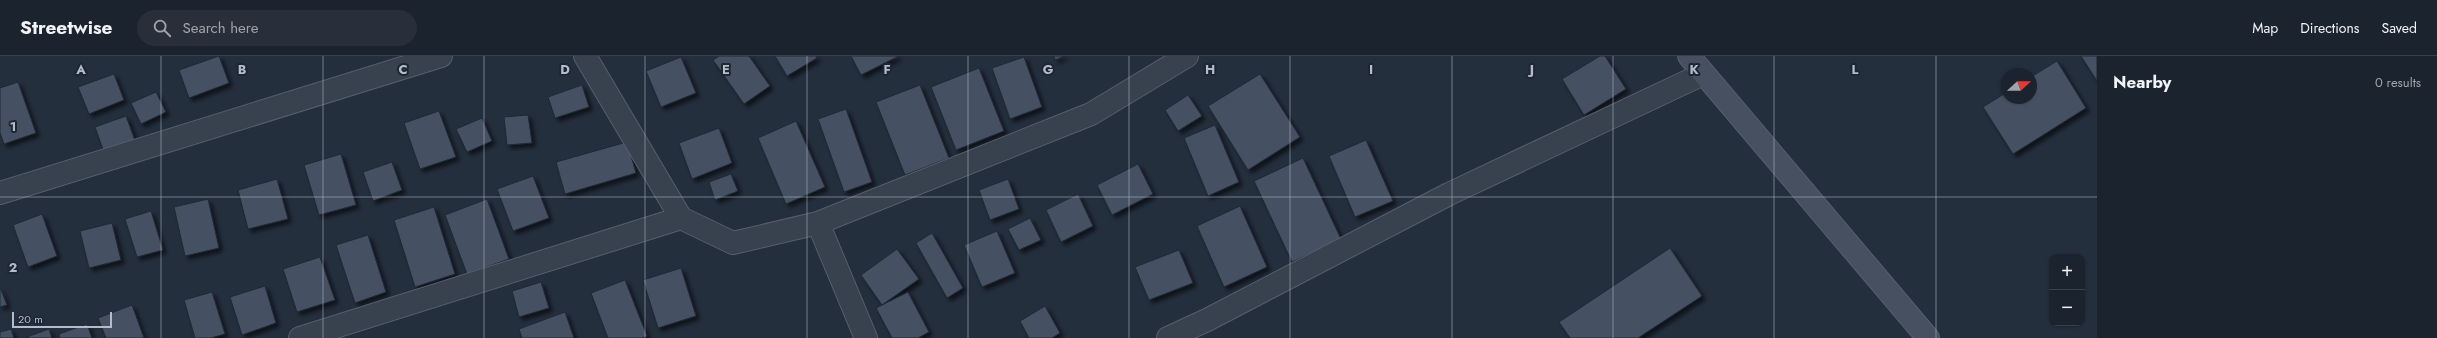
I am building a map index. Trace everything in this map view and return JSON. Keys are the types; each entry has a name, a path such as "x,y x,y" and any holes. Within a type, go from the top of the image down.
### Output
{"street":[{"path":"0,193 442,56"},
{"path":"585,56 681,218 733,243 818,223 1091,114 1187,56"},
{"path":"1689,56 1928,338"},
{"path":"1168,338 1207,320 1449,194 1703,74"},
{"path":"300,338 681,218"},
{"path":"818,223 866,338"}],"building":[{"path":"219,56 229,83 189,98 179,70"},
{"path":"719,56 749,56 770,86 744,104 713,60"},
{"path":"775,56 816,56 817,58 787,76"},
{"path":"851,56 899,56 861,75"},
{"path":"1054,56 1065,56 1055,60"},
{"path":"1600,56 1605,56 1626,89 1584,115 1562,79"},
{"path":"2081,56 2097,56 2097,81"},
{"path":"681,57 696,93 661,107 646,71"},
{"path":"1024,57 1042,107 1010,119 992,68"},
{"path":"2057,61 2086,108 2013,154 1983,107 2001,96 2001,104 2037,104 2037,73"},
{"path":"979,68 1004,131 956,150 931,87"},
{"path":"114,74 124,100 89,114 78,87"},
{"path":"1260,74 1300,137 1248,170 1208,106"},
{"path":"18,82 36,133 4,144 0,133 0,88"},
{"path":"582,85 589,107 555,118 548,97"},
{"path":"920,85 949,158 905,175 876,102"},
{"path":"156,92 166,112 141,124 131,103"},
{"path":"1188,95 1202,116 1178,131 1165,110"},
{"path":"846,109 872,182 844,192 818,119"},
{"path":"439,111 456,157 420,169 404,123"},
{"path":"528,115 532,143 507,145 504,117"},
{"path":"126,116 136,143 105,155 95,127"},
{"path":"482,118 492,141 467,152 456,129"},
{"path":"796,121 825,187 786,204 758,138"},
{"path":"1215,125 1239,182 1208,196 1184,138"},
{"path":"719,128 732,163 692,179 679,143"},
{"path":"1366,140 1393,201 1355,217 1329,156"},
{"path":"627,142 636,173 565,194 556,162"},
{"path":"341,154 356,205 319,215 304,165"},
{"path":"1303,158 1341,239 1292,262 1254,181"},
{"path":"392,162 402,190 373,201 363,172"},
{"path":"1138,164 1153,194 1112,215 1097,185"},
{"path":"731,174 738,191 715,200 709,182"},
{"path":"533,176 549,218 513,231 497,189"},
{"path":"277,179 288,219 248,229 238,190"},
{"path":"1008,179 1019,209 990,220 979,190"},
{"path":"1078,194 1093,226 1061,242 1046,210"},
{"path":"208,199 219,248 185,256 174,207"},
{"path":"487,199 509,259 467,274 445,215"},
{"path":"1240,206 1267,267 1224,287 1197,226"},
{"path":"434,207 455,274 415,287 394,220"},
{"path":"151,211 163,250 137,257 125,219"},
{"path":"42,214 57,256 28,267 13,225"},
{"path":"1030,218 1041,240 1019,250 1008,229"},
{"path":"112,223 121,260 89,268 80,231"},
{"path":"997,231 1015,273 982,287 964,245"},
{"path":"932,233 963,288 947,298 916,243"},
{"path":"368,235 386,292 355,303 336,245"},
{"path":"1670,248 1702,296 1638,338 1570,338 1559,322"},
{"path":"897,249 919,279 882,305 861,275"},
{"path":"1179,250 1193,283 1149,300 1135,267"},
{"path":"320,257 335,300 297,312 283,269"},
{"path":"681,268 696,316 658,328 643,280"},
{"path":"625,280 647,336 642,338 608,338 591,293"},
{"path":"541,282 549,308 519,317 512,291"},
{"path":"265,286 276,323 242,335 230,297"},
{"path":"0,287 7,305 0,307"},
{"path":"212,292 225,334 211,338 195,338 184,300"},
{"path":"908,292 929,332 918,338 892,338 876,308"},
{"path":"132,305 144,338 106,338 98,318"},
{"path":"1045,306 1060,333 1052,338 1029,338 1020,321"},
{"path":"565,312 574,338 522,338 519,329"},
{"path":"87,324 92,338 60,338 59,334"},
{"path":"11,329 14,338 0,338 0,332"},
{"path":"49,329 52,338 27,337"}]}
